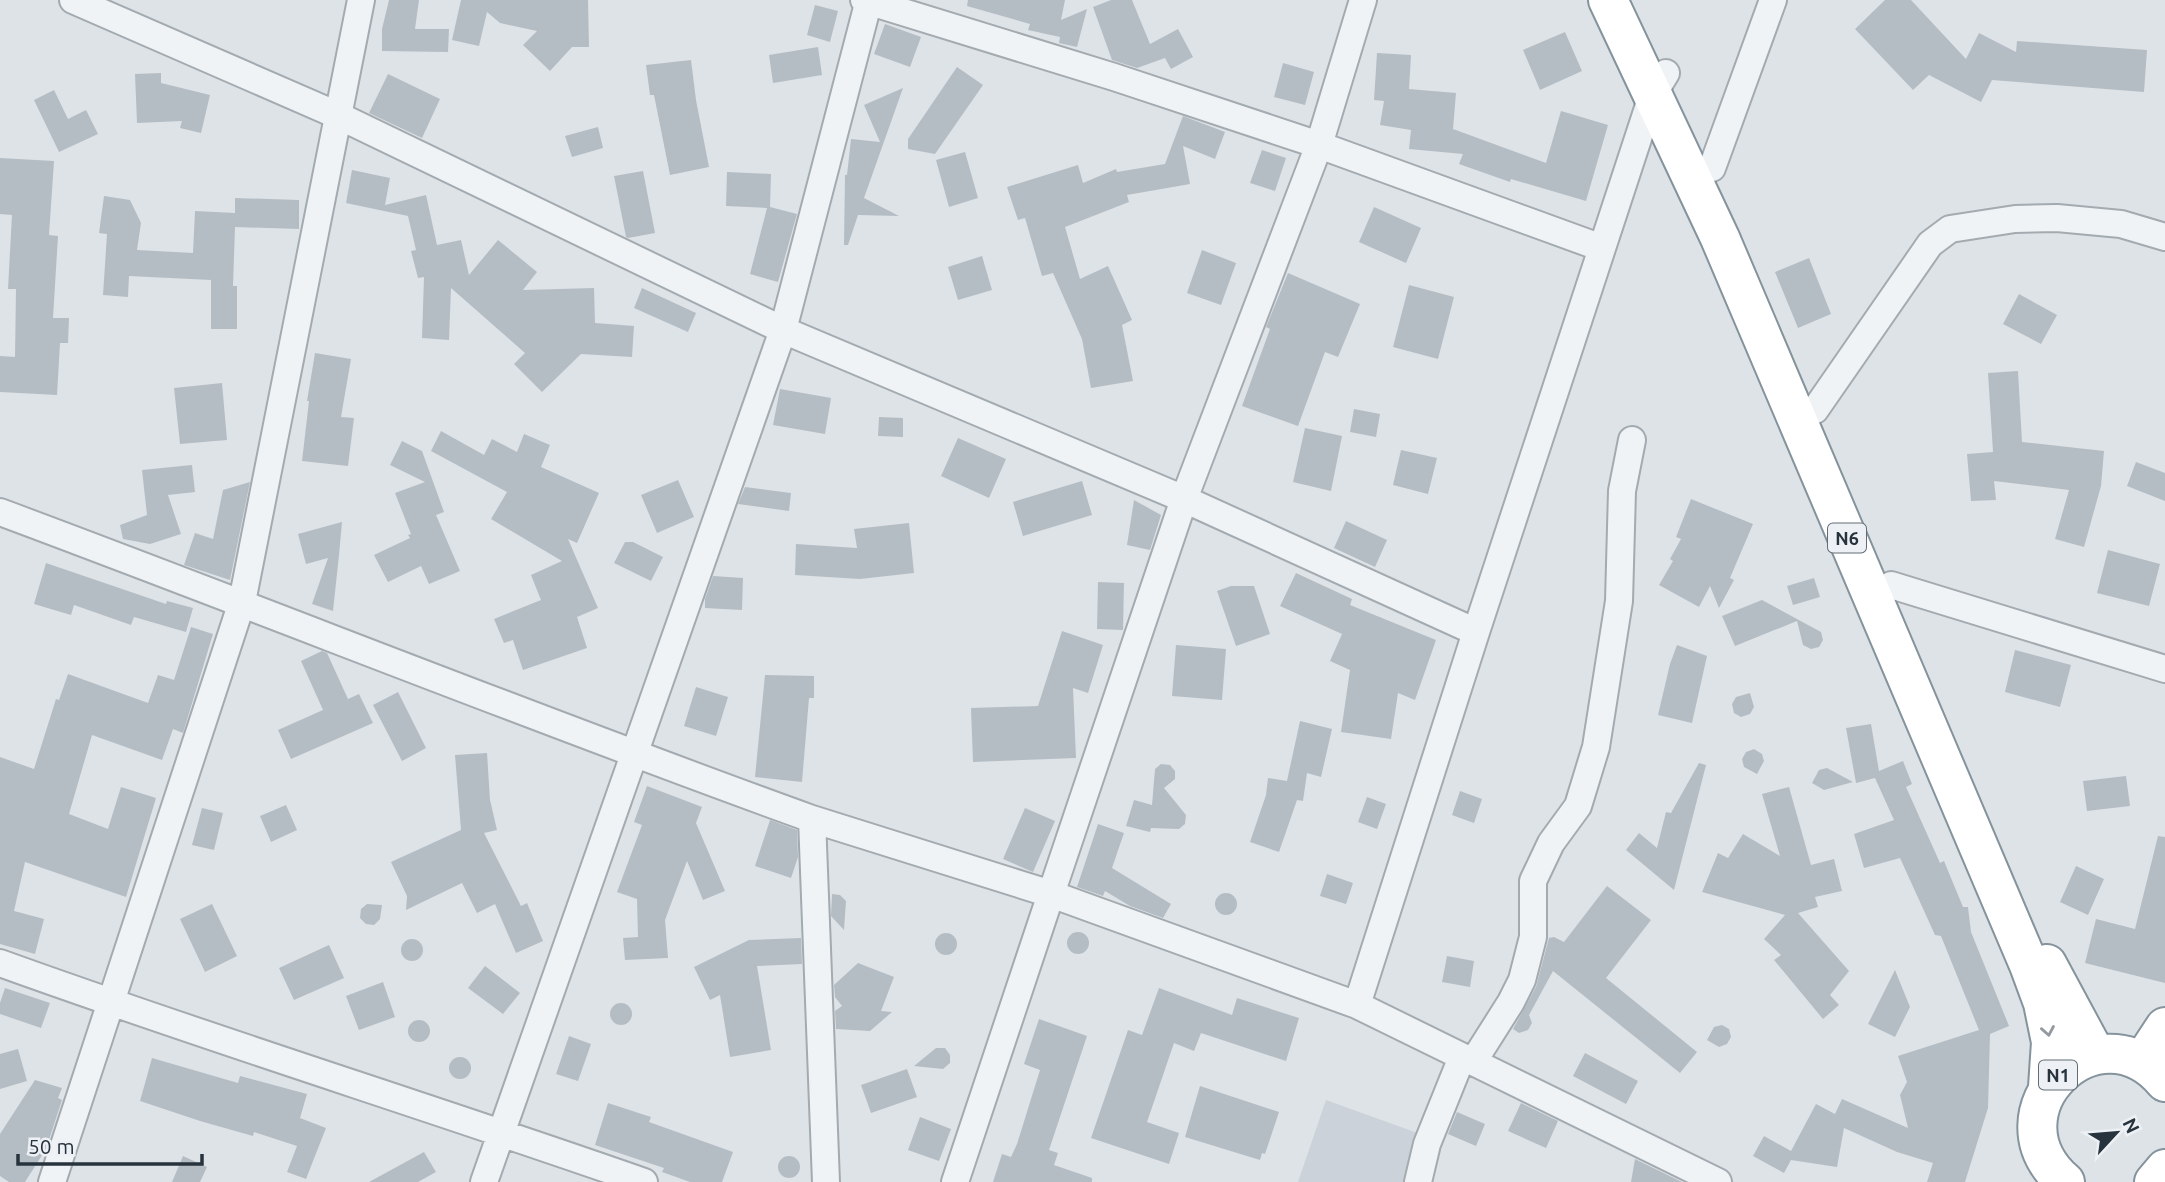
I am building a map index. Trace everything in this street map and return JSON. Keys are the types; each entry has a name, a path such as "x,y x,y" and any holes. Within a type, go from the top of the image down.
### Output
{"highway":[{"name":"N6","path":"1608,0 1712,169 1891,585 2048,967 2096,1055"},
{"name":"N6","path":"1634,0 1659,85 1720,239 2029,965 2043,1003 2050,1042 2048,1087"},
{"name":"N1","path":"2046,1173 2037,1132 2039,1108 2048,1087 2061,1072 2078,1061 2096,1055 2119,1055 2153,1072 2165,1027"}],"street":[{"path":"73,0 337,115 783,330 1184,499 1476,632"},
{"path":"52,1182 242,602 361,0"},
{"path":"484,1182 783,330 867,0 1114,77 1319,145 1602,247"},
{"path":"955,1182 1184,499 1319,145 1363,0"},
{"path":"1712,169 1773,0"},
{"path":"1357,1006 1602,247 1659,85"},
{"path":"1815,410 1930,244 1951,229 2015,219 2057,218 2121,225 2165,237"},
{"path":"1418,1182 1427,1144 1467,1059 1511,1002 1522,980 1533,937 1533,881 1551,843 1578,807 1596,747 1619,601 1622,491 1632,440"},
{"path":"0,512 242,602 635,756 812,820 1051,894 1357,1006 1718,1182"},
{"path":"1891,585 2165,669"},
{"path":"812,820 826,1182"},
{"path":"0,963 110,1003 644,1182"}],"shaded area":[{"path":"1326,1100 1437,1140 1424,1182 1298,1182"}],"building":[{"path":"389,0 419,0 415,29 449,29 448,52 382,51 382,29"},
{"path":"461,0 588,0 589,47 572,47 550,71 523,45 537,31 500,23 487,12 479,46 452,40"},
{"path":"968,0 1065,0 1061,20 1087,9 1077,47 1059,43 1060,37 1028,30 1030,24 967,6"},
{"path":"1111,0 1132,0 1150,44 1178,29 1193,57 1171,69 1165,58 1137,68 1112,60 1093,7"},
{"path":"1885,0 1911,0 1966,59 1979,33 2016,52 2017,41 2147,50 2144,92 1992,80 1981,102 1929,75 1913,90 1855,29"},
{"path":"815,5 838,11 830,42 807,35"},
{"path":"885,24 921,37 910,67 874,54"},
{"path":"1565,32 1582,71 1540,90 1523,50"},
{"path":"818,47 822,75 773,83 769,55"},
{"path":"1377,53 1411,55 1409,89 1456,93 1453,129 1546,163 1561,111 1608,125 1586,201 1511,179 1510,182 1459,164 1463,154 1409,149 1411,130 1380,125 1384,101 1374,100"},
{"path":"691,60 709,167 670,175 654,95 650,95 646,65"},
{"path":"1283,63 1314,72 1305,105 1274,97"},
{"path":"957,67 983,85 935,154 908,149 908,139"},
{"path":"161,73 161,83 210,95 201,133 180,128 182,121 137,123 135,74"},
{"path":"388,74 440,99 422,138 369,113"},
{"path":"903,88 864,198 899,216 858,215 848,245 844,245 845,175 851,139 880,142 864,105"},
{"path":"54,90 68,119 86,110 98,134 59,152 34,100"},
{"path":"1183,116 1225,132 1215,159 1183,146 1190,184 1127,195 1129,202 1065,227 1080,279 1108,266 1132,320 1122,325 1133,381 1091,388 1082,339 1053,273 1042,276 1025,218 1018,220 1007,187 1078,165 1083,183 1116,169 1117,172 1165,164"},
{"path":"598,127 603,148 572,157 565,136"},
{"path":"1262,150 1286,158 1275,191 1250,183"},
{"path":"965,152 978,198 949,207 936,160"},
{"path":"0,158 54,161 49,235 58,236 53,318 69,318 68,343 60,343 57,395 0,392 0,356 15,357 16,289 8,289 12,215 0,214"},
{"path":"352,170 390,178 385,205 426,195 437,245 461,240 469,275 498,240 537,272 523,290 594,288 595,323 634,326 632,357 581,354 542,392 514,364 525,353 451,288 449,340 422,338 424,277 418,278 411,251 416,250 408,216 346,203"},
{"path":"643,171 655,233 628,238 614,176"},
{"path":"727,172 771,174 770,207 797,214 778,282 750,274 767,208 726,206"},
{"path":"104,196 130,200 141,223 137,250 193,253 195,211 235,213 235,198 299,200 299,229 235,227 233,286 237,286 237,329 211,329 211,280 129,276 128,297 103,295 107,234 99,233"},
{"path":"1374,207 1421,228 1406,263 1359,242"},
{"path":"1202,250 1236,263 1221,305 1187,293"},
{"path":"982,256 992,290 958,300 948,267"},
{"path":"1809,258 1831,314 1798,328 1775,272"},
{"path":"1288,273 1360,304 1338,357 1325,352 1298,426 1242,406 1270,329 1266,327"},
{"path":"1409,285 1454,297 1438,359 1393,347"},
{"path":"642,288 696,313 688,332 634,308"},
{"path":"2019,294 2057,315 2041,344 2003,324"},
{"path":"315,353 351,359 341,417 354,418 348,466 302,461 307,401"},
{"path":"2018,371 2022,442 2104,451 2101,486 2084,547 2055,539 2069,490 1994,481 1996,500 1971,501 1967,454 1993,452 1988,373"},
{"path":"222,383 227,440 180,444 174,388"},
{"path":"780,389 831,398 825,434 773,425"},
{"path":"1354,409 1380,414 1376,437 1350,432"},
{"path":"879,417 903,418 903,437 878,436"},
{"path":"1305,428 1342,436 1331,491 1293,482"},
{"path":"441,431 484,455 492,439 517,452 524,434 550,445 541,467 599,493 577,543 568,539 598,608 577,617 587,648 523,670 513,640 504,643 494,619 541,600 531,575 562,561 491,519 507,492 431,451"},
{"path":"958,438 1006,459 989,498 941,476"},
{"path":"402,441 422,451 444,512 436,515 460,571 429,584 421,566 388,582 374,555 410,538 408,535 411,534 395,493 425,482 390,465"},
{"path":"1401,450 1437,458 1428,494 1393,485"},
{"path":"2136,462 2165,473 2165,501 2127,486"},
{"path":"192,465 195,492 168,495 181,534 150,544 123,539 120,525 147,515 142,470"},
{"path":"678,480 694,517 657,533 641,495"},
{"path":"1082,481 1092,515 1023,536 1013,502"},
{"path":"250,482 230,580 184,565 195,533 213,539 223,490"},
{"path":"745,487 791,493 789,511 738,504"},
{"path":"1691,499 1753,524 1730,578 1734,580 1719,608 1710,586 1699,607 1659,585 1673,561 1670,559 1681,539 1676,537"},
{"path":"1134,500 1161,515 1150,550 1127,545"},
{"path":"1346,521 1387,540 1375,567 1334,548"},
{"path":"342,522 333,611 312,604 328,558 306,564 298,534"},
{"path":"909,523 914,573 860,579 795,575 796,544 857,548 854,529"},
{"path":"625,542 633,542 663,557 651,581 614,563"},
{"path":"2108,550 2160,564 2149,606 2097,593"},
{"path":"46,563 166,604 167,601 193,608 186,632 134,617 131,625 74,605 71,615 34,604"},
{"path":"1296,573 1352,599 1350,605 1436,640 1415,700 1398,693 1391,739 1341,732 1350,670 1330,661 1342,634 1280,606"},
{"path":"713,576 743,578 742,610 705,608 705,599"},
{"path":"1814,578 1820,597 1793,605 1787,586"},
{"path":"1098,582 1124,583 1123,630 1097,629"},
{"path":"1231,586 1254,586 1270,634 1236,646 1217,591"},
{"path":"1762,600 1821,632 1823,640 1819,647 1811,649 1803,645 1797,621 1735,646 1722,616"},
{"path":"191,627 213,634 183,733 173,729 162,760 92,735 69,814 108,829 121,787 156,798 126,897 25,862 14,911 44,919 35,954 0,944 0,757 34,769 56,699 59,700 68,674 148,703 158,675 174,680"},
{"path":"1062,631 1103,645 1088,693 1073,688 1076,758 973,762 971,708 1038,706"},
{"path":"1176,645 1226,649 1222,700 1172,696"},
{"path":"1677,645 1707,656 1692,723 1658,715"},
{"path":"2015,650 2071,665 2060,707 2005,692"},
{"path":"322,651 327,653 348,699 359,694 373,723 291,759 278,730 323,710 301,661"},
{"path":"765,675 814,676 814,698 809,698 802,782 755,777"},
{"path":"696,687 728,697 716,736 684,726"},
{"path":"398,692 426,748 402,761 373,705"},
{"path":"1750,693 1754,707 1750,714 1741,717 1734,713 1732,704 1736,697"},
{"path":"1300,721 1332,729 1321,777 1307,773 1303,801 1297,800 1279,852 1250,842 1266,795 1268,778 1287,781"},
{"path":"1871,724 1879,771 1903,761 1912,784 1906,787 1940,863 1944,861 1963,907 1968,907 1971,932 2009,1026 1990,1034 1988,1108 1965,1182 1927,1182 1933,1163 1897,1152 1844,1128 1837,1167 1791,1160 1784,1173 1753,1156 1764,1136 1791,1151 1816,1104 1835,1114 1842,1099 1908,1128 1900,1095 1907,1082 1898,1056 1979,1030 1941,936 1935,935 1900,858 1864,868 1854,834 1894,820 1875,778 1856,783 1846,728"},
{"path":"1754,749 1762,754 1764,761 1757,774 1744,767 1742,759 1746,752"},
{"path":"487,753 490,800 497,830 484,833 521,906 527,903 543,941 516,953 495,904 477,913 462,883 406,910 407,896 391,862 461,830 455,755"},
{"path":"1699,763 1706,765 1674,890 1626,850 1639,833 1657,848 1666,812 1671,813"},
{"path":"1161,764 1170,765 1175,771 1175,779 1164,788 1186,815 1185,824 1179,829 1151,828 1150,832 1126,826 1134,800 1152,805 1155,769"},
{"path":"1827,768 1853,782 1824,790 1812,783 1819,770"},
{"path":"2126,776 2130,806 2087,811 2083,781"},
{"path":"647,786 702,807 696,823 725,891 703,900 687,861 665,920 668,958 625,960 623,938 638,937 637,899 617,892 642,825 634,822"},
{"path":"1789,787 1811,865 1834,859 1842,891 1815,897 1818,907 1798,913 1849,971 1830,995 1839,1005 1823,1019 1774,960 1781,955 1764,939 1785,915 1702,892 1718,853 1728,858 1743,834 1780,856 1762,794"},
{"path":"1460,791 1482,799 1474,823 1452,815"},
{"path":"1367,797 1386,804 1377,829 1358,822"},
{"path":"286,805 297,830 271,842 260,816"},
{"path":"202,808 223,813 214,850 192,845"},
{"path":"1025,808 1055,821 1033,872 1003,859"},
{"path":"770,820 797,830 798,857 791,878 755,866"},
{"path":"1098,824 1124,833 1112,868 1171,904 1163,918 1130,906 1105,891 1103,896 1077,887"},
{"path":"2158,836 2165,837 2165,983 2085,963 2096,919 2135,929"},
{"path":"2076,866 2104,879 2088,915 2060,902"},
{"path":"1327,874 1353,883 1346,904 1320,896"},
{"path":"1607,886 1651,920 1606,978 1697,1052 1680,1073 1553,971 1529,1015 1532,1023 1528,1030 1519,1033 1513,1029 1536,987 1549,938 1554,937 1564,942"},
{"path":"1226,893 1236,900 1237,904 1230,914 1226,915 1216,908 1215,904 1222,894"},
{"path":"832,894 840,895 846,901 844,930 831,916"},
{"path":"212,904 237,956 205,972 180,919"},
{"path":"367,904 382,905 380,919 374,925 366,924 360,918 361,909"},
{"path":"1078,932 1086,935 1089,943 1086,951 1078,954 1070,951 1067,943 1070,935"},
{"path":"946,933 956,940 957,944 950,954 946,955 936,948 935,944 942,934"},
{"path":"801,938 802,964 757,966 771,1050 730,1057 720,995 710,1000 694,967 749,940"},
{"path":"412,939 420,942 423,950 420,958 412,961 404,958 401,950 404,942"},
{"path":"329,945 344,978 294,1000 279,968"},
{"path":"1447,956 1474,961 1470,987 1442,982"},
{"path":"858,963 894,977 881,1011 892,1012 870,1031 836,1029 835,1011 842,1006 835,997 834,985"},
{"path":"485,966 520,993 503,1014 468,988"},
{"path":"1895,970 1910,1007 1895,1037 1868,1024"},
{"path":"383,982 395,1017 359,1030 346,996"},
{"path":"5,988 50,1003 41,1028 0,1014"},
{"path":"1159,988 1232,1015 1237,998 1299,1018 1286,1061 1201,1033 1194,1051 1174,1043 1147,1122 1179,1133 1169,1164 1091,1138 1128,1030 1142,1035"},
{"path":"621,1003 631,1010 632,1014 625,1024 621,1025 611,1018 610,1014 617,1004"},
{"path":"1039,1019 1087,1036 1049,1150 1058,1153 1054,1165 1092,1178 1092,1182 993,1182 1002,1154 1011,1157 1017,1144 1040,1070 1024,1064"},
{"path":"419,1020 429,1027 430,1031 423,1041 419,1042 409,1035 408,1031 415,1021"},
{"path":"1722,1025 1729,1029 1731,1037 1727,1044 1719,1047 1707,1040 1714,1027"},
{"path":"569,1036 591,1044 578,1081 556,1074"},
{"path":"936,1048 945,1048 950,1055 950,1063 943,1069 914,1066"},
{"path":"18,1049 27,1081 0,1089 0,1054"},
{"path":"1585,1053 1638,1081 1626,1104 1573,1076"},
{"path":"460,1057 470,1064 471,1068 464,1078 460,1079 450,1072 449,1068 456,1058"},
{"path":"152,1058 238,1083 240,1076 307,1094 300,1118 326,1128 306,1179 287,1172 297,1146 254,1132 253,1136 200,1121 140,1101"},
{"path":"907,1069 917,1097 871,1113 861,1085"},
{"path":"35,1080 62,1088 58,1098 62,1100 46,1149 25,1182 9,1182 0,1176 0,1134"},
{"path":"1200,1086 1279,1112 1265,1154 1262,1153 1260,1160 1185,1137"},
{"path":"608,1103 651,1117 649,1122 733,1152 722,1182 690,1182 662,1172 664,1168 595,1145"},
{"path":"1521,1103 1558,1121 1546,1148 1508,1131"},
{"path":"1457,1112 1485,1124 1476,1146 1448,1134"},
{"path":"920,1117 951,1129 939,1161 908,1150"},
{"path":"424,1152 436,1172 418,1182 369,1182"},
{"path":"183,1156 207,1167 200,1182 172,1182"},
{"path":"789,1156 799,1163 800,1167 793,1177 789,1178 779,1171 778,1167 785,1157"},
{"path":"1635,1159 1637,1160 1682,1182 1631,1182"}]}
